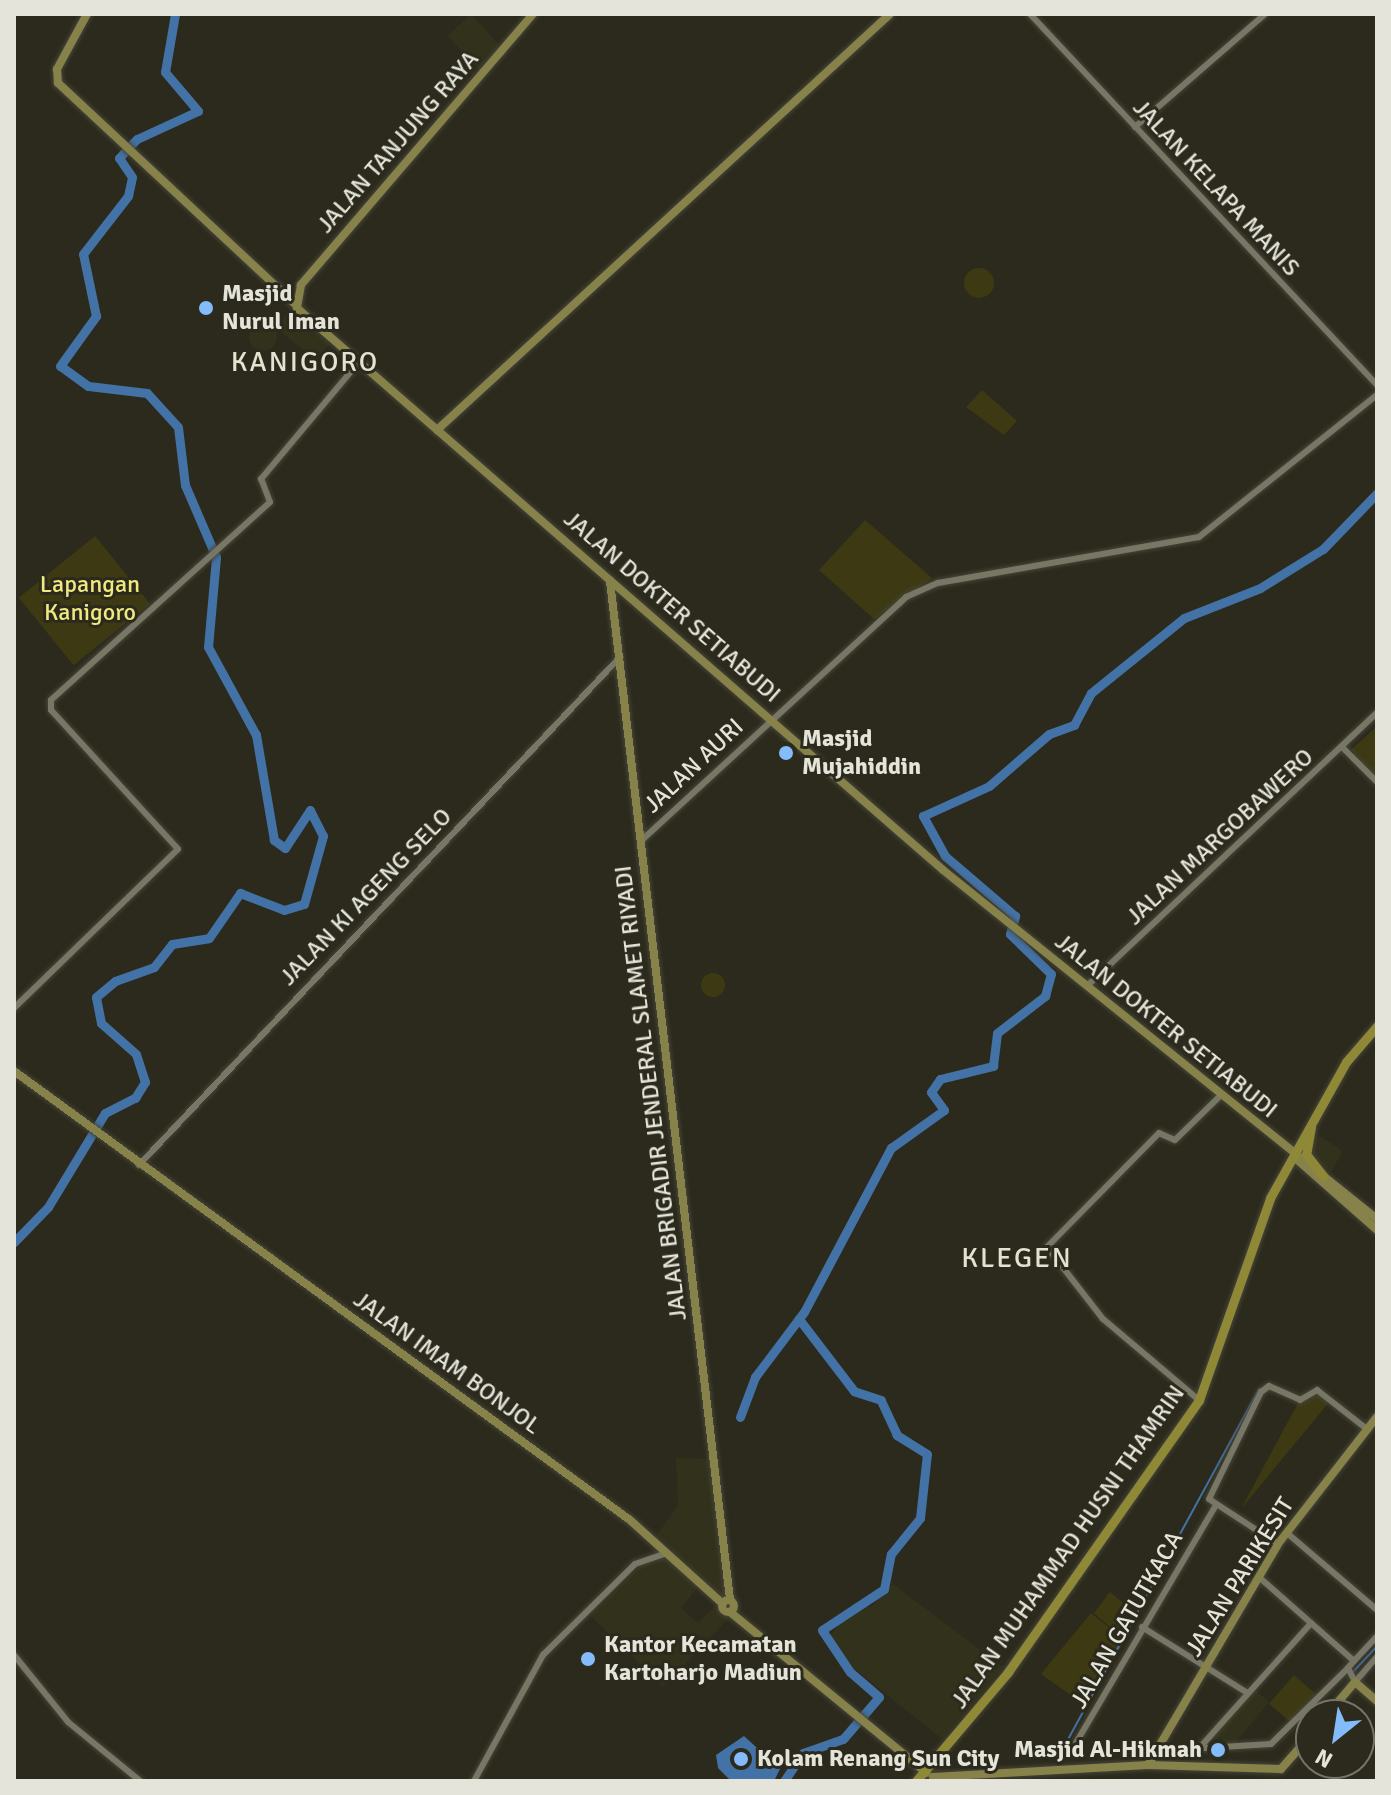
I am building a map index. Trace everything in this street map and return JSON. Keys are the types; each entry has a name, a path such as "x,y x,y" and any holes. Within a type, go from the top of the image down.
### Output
{"highway":[{"name":"JALAN MUHAMMAD HUSNI THAMRIN","path":"916,1781 932,1777 1199,1400 1292,1155 1346,1062 1377,1026"},
{"path":"1311,1127 1306,1154 1323,1176"}],"main road":[{"name":"JALAN DOKTER SETIABUDI","path":"87,14 55,77 139,158 210,233 295,300 359,362 1018,932 1292,1155"},
{"name":"JALAN TANJUNG RAYA","path":"295,300 533,14"},
{"path":"437,430 890,14"},
{"name":"JALAN BRIGADIR JENDERAL SLAMET RIYADI","path":"610,581 642,840 726,1602 730,1612 932,1777"},
{"name":"JALAN IMAM BONJOL","path":"14,1071 667,1553 726,1602"},
{"path":"1292,1155 1323,1176 1375,1223"},
{"path":"1292,1155 1375,1223"},
{"name":"JALAN PARIKESIT","path":"1148,1765 1278,1544 1377,1417"},
{"path":"1341,1699 1355,1682 1377,1701"},
{"path":"932,1777 1148,1765 1281,1769 1295,1753"}],"street":[{"name":"JALAN KELAPA MANIS","path":"1030,14 1377,385"},
{"path":"1135,127 1265,14"},
{"path":"14,1008 178,849 49,703 208,555 270,502 261,479 359,362"},
{"name":"JALAN AURI","path":"642,840 770,719 922,589 1199,537 1377,395"},
{"name":"JALAN KI AGENG SELO","path":"139,1165 620,657"},
{"name":"JALAN MARGOBAWERO","path":"1087,986 1377,713"},
{"path":"1342,747 1377,782"},
{"path":"1199,1400 1103,1319 1047,1247 1159,1133 1175,1140 1220,1096"},
{"path":"1278,1544 1209,1499 1261,1392 1269,1386 1296,1400 1312,1390 1367,1429"},
{"name":"JALAN GATUTKACA","path":"1070,1753 1216,1505"},
{"path":"1287,1533 1377,1610"},
{"path":"474,1781 543,1655 635,1564 667,1553"},
{"path":"1260,1578 1354,1661"},
{"path":"1156,1751 1187,1752 1203,1744 1246,1692 1311,1623"},
{"path":"1142,1627 1246,1692"},
{"path":"1203,1744 1271,1744 1377,1636"},
{"path":"14,1655 68,1722 140,1781"},
{"path":"1348,1668 1355,1682 1377,1657"}],"shaded area":[{"path":"471,14 502,47 478,69 448,36"},
{"path":"289,312 330,344 317,361 276,329"},
{"path":"263,323 273,327 277,337 273,347 263,351 253,347 249,337 253,327"},
{"path":"1318,1135 1343,1151 1331,1172 1308,1153"},
{"path":"676,1458 712,1459 727,1593 720,1595 657,1535 678,1505"},
{"path":"667,1556 698,1587 681,1608 698,1623 715,1606 729,1618 663,1687 591,1616 648,1559"},
{"path":"893,1584 1003,1667 942,1739 842,1659 828,1639 855,1602 871,1607"},
{"path":"1253,1688 1269,1702 1235,1743 1221,1743 1212,1735"}],"green space":[{"path":"979,268 989,273 994,283 989,293 979,298 969,293 964,283 969,273"},
{"path":"982,390 1017,421 1004,435 966,407"},
{"path":"865,520 932,578 874,619 819,570"},
{"name":"Lapangan Kanigoro","path":"95,536 150,604 74,665 19,598"},
{"path":"1377,726 1377,778 1351,750"},
{"path":"713,973 724,980 725,985 718,996 713,997 702,990 701,985 708,974"},
{"path":"1315,1392 1330,1401 1241,1509 1298,1403"},
{"path":"1110,1592 1123,1603 1115,1615 1132,1628 1086,1706 1041,1674 1091,1613 1121,1637 1094,1613"},
{"path":"1294,1675 1318,1696 1316,1699 1295,1699 1293,1725 1269,1704"}],"water":[{"name":"Kolam Renang Sun City","path":"744,1736 780,1769 774,1781 731,1781 718,1768 716,1755"}],"waterway":[{"path":"14,1242 48,1207 105,1113 135,1098 145,1082 136,1054 101,1023 96,997 115,981 154,967 172,944 209,938 240,893 284,910 304,904 323,836 310,810 285,848 274,840 256,735 208,647 216,557 185,485 178,427 147,393 88,386 60,366 96,316 83,254 128,196 132,177 119,158 137,139 198,111 165,72 175,14"},
{"path":"740,1417 755,1377 804,1312 891,1148 944,1110 931,1092 940,1079 993,1066 997,1033 1045,996 1051,974 1010,934 1015,916 945,856 923,816 989,786 1049,734 1074,725 1091,693 1184,618 1260,588 1323,549 1377,493"},
{"path":"784,1781 803,1753 843,1739 879,1697 850,1672 822,1630 884,1589 891,1554 920,1518 927,1454 897,1435 881,1400 854,1391 799,1319"},
{"path":"1059,1756 1259,1389"},
{"path":"1353,1672 1377,1646"}],"place":[{"name":"Masjid Nurul Iman","path":"206,308"},
{"name":"Masjid Mujahiddin","path":"786,753"},
{"name":"Kantor Kecamatan Kartoharjo Madiun","path":"588,1659"},
{"name":"Masjid Al-Hikmah","path":"1218,1750"},
{"name":"Kolam Renang Sun City","path":"741,1759"}],"district":[{"name":"KANIGORO","path":"305,362"},
{"name":"KLEGEN","path":"1017,1258"}]}
